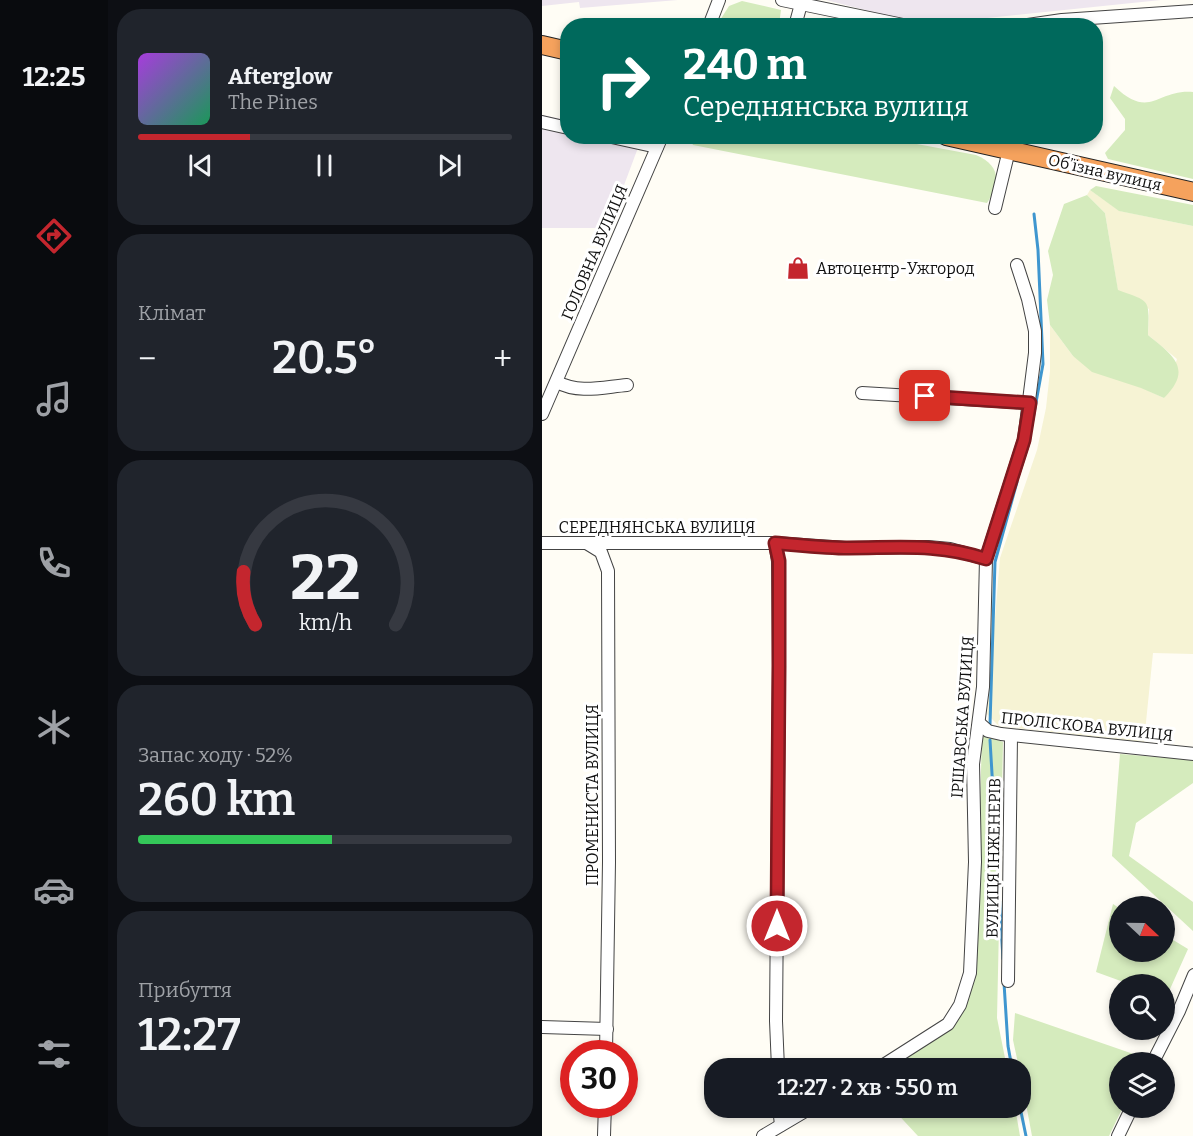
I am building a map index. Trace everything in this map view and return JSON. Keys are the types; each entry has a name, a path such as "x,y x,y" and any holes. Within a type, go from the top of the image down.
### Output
{"highway":[{"path":"542,45 560,49"},
{"name":"Обʼїзна вулиця","path":"989,144 1193,192"}],"street":[{"path":"712,18 719,0"},
{"path":"782,0 848,18"},
{"path":"797,18 801,4"},
{"path":"1097,18 1193,11"},
{"path":"542,122 560,126"},
{"name":"ГОЛОВНА ВУЛИЦЯ","path":"542,414 659,144"},
{"path":"995,208 1009,150"},
{"name":"ІРШАВСЬКА ВУЛИЦЯ","path":"895,1058 948,1024 960,1005 970,973 975,862 973,764 983,687 986,559 1024,440 1035,353 1035,331 1017,265"},
{"path":"557,381 565,386 585,390 627,385"},
{"path":"862,393 1030,403"},
{"name":"СЕРЕДНЯНСЬКА ВУЛИЦЯ","path":"542,543 775,543 846,548 928,547 950,549 986,559"},
{"path":"775,543 779,561 778,1058"},
{"name":"ПРОМЕНИСТА ВУЛИЦЯ","path":"588,544 600,552 608,571 609,873 607,1040"},
{"name":"ПРОЛІСКОВА ВУЛИЦЯ","path":"979,723 988,731 1011,736 1193,754"},
{"name":"ВУЛИЦЯ ІНЖЕНЕРІВ","path":"1008,981 1011,736"},
{"path":"1158,1052 1179,1011 1193,975"},
{"path":"542,1027 607,1029"},
{"path":"604,1136 605,1118"},
{"path":"780,1118 781,1125"},
{"path":"763,1136 793,1118"},
{"path":"1118,1136 1127,1118"}],"shaded area":[{"path":"542,0 678,0 580,8 579,2 542,6"},
{"path":"826,0 1161,0 987,18 896,18"},
{"path":"542,115 560,119 560,144 639,144 608,228 542,228"},
{"path":"1090,190 1120,211 1193,226 1193,654 1153,653 1144,742 999,726 987,714 1000,558 1037,450 1046,408 1050,371 1050,325 1073,356 1164,398 1177,359 1148,335 1149,309 1118,291 1105,213 1087,195"}],"green space":[{"path":"742,1 781,10 780,18 721,18 729,6"},
{"path":"1114,86 1126,96 1146,102 1180,92 1193,92 1193,179 1108,159 1105,153 1125,130 1125,119 1110,98"},
{"path":"917,144 976,155 994,169 996,181 987,203 693,145"},
{"path":"1096,186 1193,205 1193,226 1119,211 1090,190"},
{"path":"1087,195 1105,213 1118,290 1143,300 1149,314 1148,335 1172,356 1176,363 1178,378 1164,398 1092,372 1073,356 1050,325 1047,300 1053,275 1048,251 1064,204"},
{"path":"982,734 1003,742 997,1018 1005,1058 907,1058 969,999 976,953"},
{"path":"1120,754 1193,760 1193,783 1136,823 1129,856 1193,902 1193,931 1175,914 1175,896 1155,896 1112,856"},
{"path":"1109,920 1109,962 1175,962 1175,941 1188,949 1175,978 1175,974 1109,974 1109,977 1096,972"},
{"path":"1015,1013 1128,1052 1109,1052 1109,1118 1118,1118 1109,1136 1032,1136 1029,1118 1031,1118 1031,1058 1017,1058 1013,1040"},
{"path":"901,1118 1017,1118 1020,1136 918,1136"}],"waterway":[{"path":"1031,430 1043,364 1038,250 1034,214"},
{"path":"990,724 995,562 1017,482"},
{"path":"990,740 1003,959"},
{"path":"1004,983 1010,1058"},
{"path":"1022,1118 1026,1136"}],"place":[{"name":"Автоцентр-Ужгород","path":"798,268"}],"route":[{"path":"777,926 779,561 775,543 846,548 928,547 950,549 986,559 1024,440 1030,403 925,396"}]}
